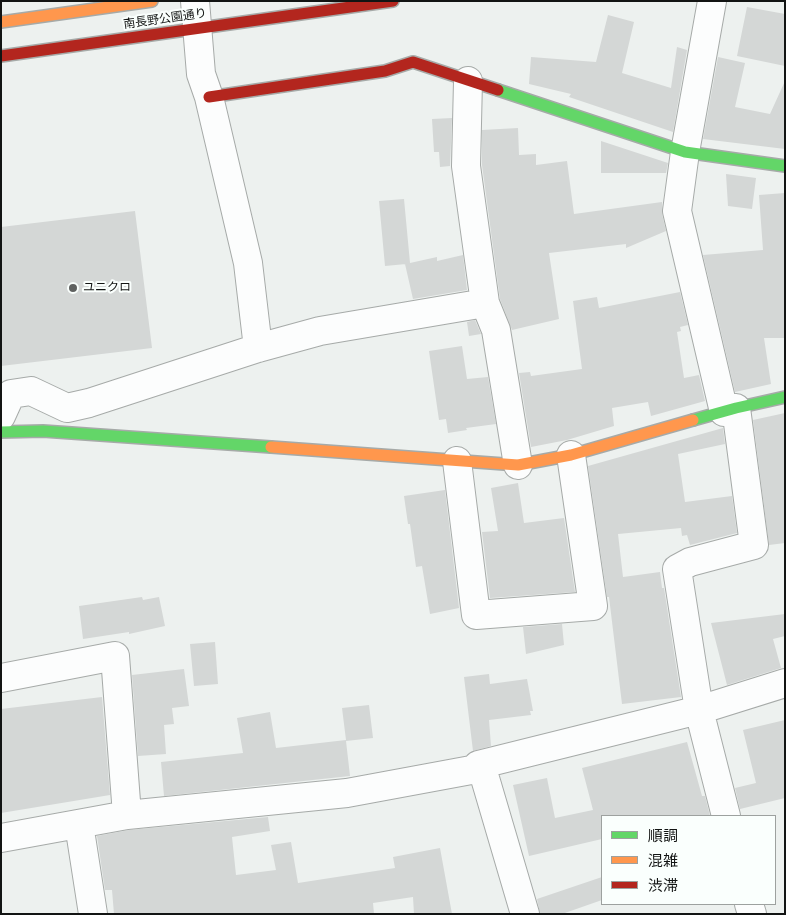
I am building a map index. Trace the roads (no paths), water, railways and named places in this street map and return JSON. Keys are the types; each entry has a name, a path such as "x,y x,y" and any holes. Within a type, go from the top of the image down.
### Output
{"street":[{"name":"南長野公園通り","path":"1,22 152,1"},
{"path":"194,1 201,74 209,97 248,263 258,348"},
{"name":"南長野公園通り","path":"1,56 392,1"},
{"path":"712,1 685,152 678,211 730,410 754,545 690,562 678,568 699,710 726,815"},
{"path":"209,97 385,71 413,62 685,152 785,166"},
{"path":"468,81 466,166 484,303 496,330 518,465"},
{"path":"1,416 10,394 31,391 67,408 90,403 258,348 320,331 484,303"},
{"path":"1,432 43,431 518,465 571,455 730,410 785,397"},
{"path":"458,461 476,615 593,606 571,455"},
{"path":"1,678 115,656 127,815"},
{"path":"525,914 482,768 478,765 699,710 785,683"},
{"path":"1,838 127,815 346,793 482,768"},
{"path":"79,824 93,914"}],"place":[{"name":"ユニクロ","path":"73,288"}]}
